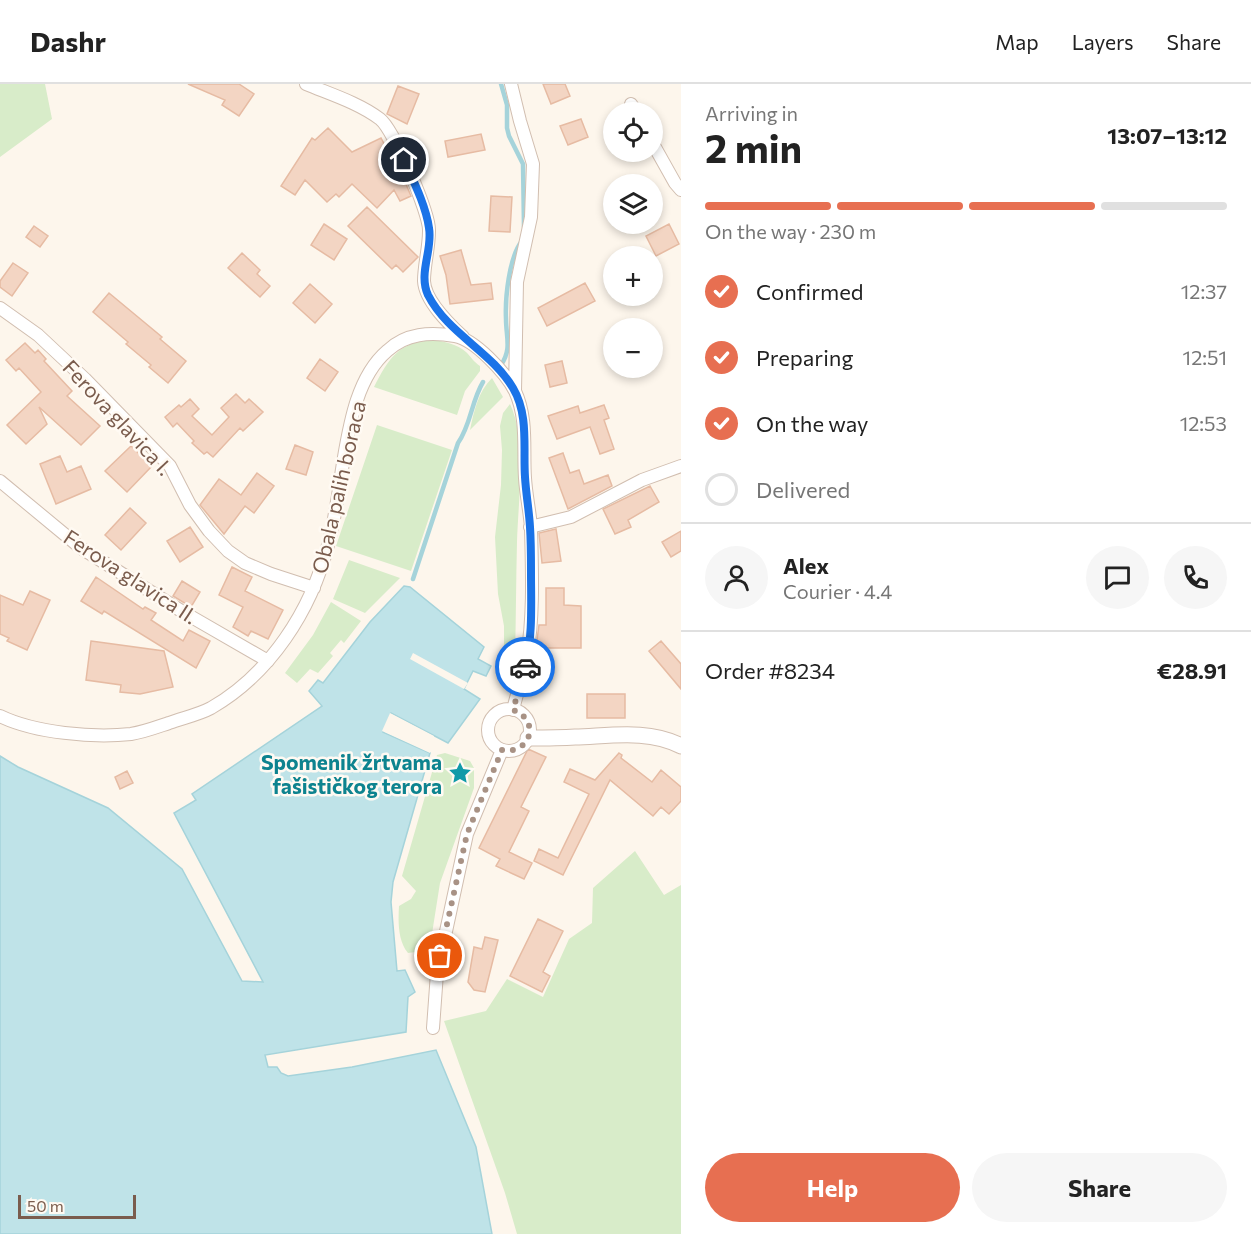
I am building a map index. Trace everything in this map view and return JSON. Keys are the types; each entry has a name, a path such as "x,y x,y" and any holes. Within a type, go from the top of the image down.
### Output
{"street":[{"path":"306,84 355,105 382,120 414,181 430,229 424,284 429,295 446,321 505,375 515,391 524,419 525,477 531,527 531,610 528,646 513,710"},
{"path":"511,84 533,164 531,217 517,282 515,391"},
{"path":"663,162 681,190"},
{"name":"Ferova glavica I.","path":"0,308 38,335 85,379 170,466 190,505 209,531 228,551 245,563 314,588"},
{"name":"Obala palih boraca","path":"0,716 12,722 79,735 133,734 209,710 248,682 288,636 314,588 328,545 352,417 368,376 377,361 404,339 441,333 464,337"},
{"path":"531,527 571,517 642,480 681,466"},
{"name":"Ferova glavica II.","path":"0,481 81,548 183,612 268,661"},
{"path":"503,710 513,710 522,714 526,719 530,732 528,738 525,744 515,750 502,750 492,742 488,730 489,724 497,713 503,710"},
{"path":"528,738 650,736 669,740 681,747"},
{"path":"433,1028 437,973 467,834 502,750"}],"green space":[{"path":"0,84 45,84 52,119 0,157"},
{"path":"434,340 459,347 480,366 480,371 465,391 457,415 374,387 396,353 412,344"},
{"path":"492,378 503,397 470,430 480,396"},
{"path":"510,404 515,418 520,453 515,657 504,647 495,537 501,485 500,426 503,413"},
{"path":"377,425 452,450 411,571 336,546"},
{"path":"349,560 400,578 365,613 333,599"},
{"path":"331,602 361,621 344,643 341,640 330,653 333,656 318,673 310,669 297,683 285,673 313,635"},
{"path":"445,753 470,761 474,768 474,788 440,883 431,940 416,952 408,953 400,937 399,906 411,899 416,891 402,876 437,755"},
{"path":"635,851 664,895 681,885 681,1234 517,1234 505,1193 444,1021 486,1011 507,979 543,997 569,939 592,923 593,888"}],"water":[{"path":"404,586 410,587 484,647 478,659 491,666 486,676 473,671 464,689 480,699 448,743 391,713 383,732 430,753 393,882 391,902 397,971 405,970 415,992 408,997 406,1032 265,1055 268,1067 277,1067 281,1073 288,1076 352,1067 436,1050 476,1147 492,1234 0,1234 0,756 18,767 108,808 182,869 242,981 263,982 174,813 196,800 192,794 322,706 309,691 318,680 323,683 370,622"}],"pier":[{"path":"413,653 468,683 464,689 410,659"},
{"path":"390,713 434,736 434,739 392,717 386,730 431,750 430,753 382,731"}],"building":[{"path":"188,84 239,84 254,94 239,116 222,105 225,100"},
{"path":"543,84 565,84 570,96 551,104"},
{"path":"398,86 419,94 407,124 387,114"},
{"path":"581,119 588,137 568,145 560,126"},
{"path":"328,128 352,152 381,138 400,170 411,196 400,201 394,190 377,208 352,184 339,197 336,194 327,202 305,180 295,195 281,186 312,138 315,140"},
{"path":"481,134 485,150 448,157 445,141"},
{"path":"491,196 512,197 510,232 489,231"},
{"path":"367,207 418,257 403,272 396,265 392,269 348,226"},
{"path":"324,224 347,239 334,260 311,245"},
{"path":"669,224 679,244 663,252 663,246 651,246 646,236 663,234 663,227"},
{"path":"34,226 48,236 40,247 26,237"},
{"path":"461,250 471,285 491,283 493,299 450,304 446,275 440,256"},
{"path":"242,253 260,270 257,274 270,286 260,297 228,268"},
{"path":"13,263 28,273 12,296 0,287 0,281"},
{"path":"585,283 595,301 547,326 538,308"},
{"path":"310,284 332,304 315,323 293,303"},
{"path":"109,293 162,337 160,339 186,361 168,383 126,344 128,342 93,312"},
{"path":"25,343 35,353 38,350 46,359 44,361 72,391 67,396 100,426 81,445 39,407 47,424 26,444 7,425 41,392 19,368 16,371 6,360"},
{"path":"320,359 338,372 325,391 307,378"},
{"path":"562,361 567,383 550,387 545,365"},
{"path":"236,394 245,403 249,399 263,412 243,431 240,428 213,457 207,452 204,454 192,443 194,441 177,423 173,427 165,417 190,399 199,409 192,416 212,435 229,417 221,408"},
{"path":"604,405 609,418 604,420 614,449 600,454 590,427 557,439 548,416 578,406 580,413"},
{"path":"295,445 313,452 306,475 286,469"},
{"path":"131,446 152,466 127,492 105,471"},
{"path":"563,453 570,473 579,470 584,484 608,475 612,486 568,509 549,458"},
{"path":"60,456 67,472 81,466 91,489 56,504 40,464"},
{"path":"257,473 274,486 254,513 245,506 224,534 200,505 219,479 241,495"},
{"path":"650,486 659,502 628,520 631,527 615,534 603,509"},
{"path":"130,508 146,523 121,550 105,535"},
{"path":"190,527 203,547 180,562 167,541"},
{"path":"556,529 561,561 542,563 539,533"},
{"path":"681,531 681,551 671,557 662,542"},
{"path":"232,567 252,577 245,591 283,610 268,639 251,631 248,636 233,627 243,607 219,595"},
{"path":"96,577 143,609 145,607 156,613 151,620 183,641 189,630 210,641 196,668 104,611 102,614 81,601"},
{"path":"182,581 200,592 191,607 173,596"},
{"path":"546,588 564,588 564,605 581,606 581,648 536,648 539,625 546,625"},
{"path":"30,591 50,600 27,650 7,641 9,638 0,634 0,595 23,605"},
{"path":"91,641 164,651 173,687 140,694 120,692 121,685 86,680"},
{"path":"661,641 681,664 681,689 649,651"},
{"path":"587,694 625,694 625,718 587,718"},
{"path":"528,749 546,757 521,807 529,811 509,852 532,863 524,879 496,866 500,859 479,848"},
{"path":"619,753 622,755 621,758 652,782 661,770 681,787 681,801 669,814 661,807 653,816 610,780 563,875 534,861 539,849 558,858 589,794 564,782 570,769 595,780"},
{"path":"127,771 133,783 120,789 115,777"},
{"path":"538,919 563,931 543,972 550,976 542,992 510,976"},
{"path":"485,937 498,940 485,992 474,990 468,982 474,947 482,949"}],"waterway":[{"path":"501,84 507,105 509,136 523,164 524,227"},
{"path":"501,365 507,348 507,289 514,257 522,241"},
{"path":"413,579 458,443 466,429 483,382"}],"way so far":[{"path":"440,956 467,834 502,750 520,748 525,744 530,732 526,719 522,714 513,710 525,667"}],"place":[{"name":"Spomenik žrtvama fašističkog terora","path":"460,773"}],"route":[{"path":"404,160 414,181 430,229 424,284 429,295 446,321 505,375 515,391 524,419 525,477 531,527 531,610 525,667"}]}
